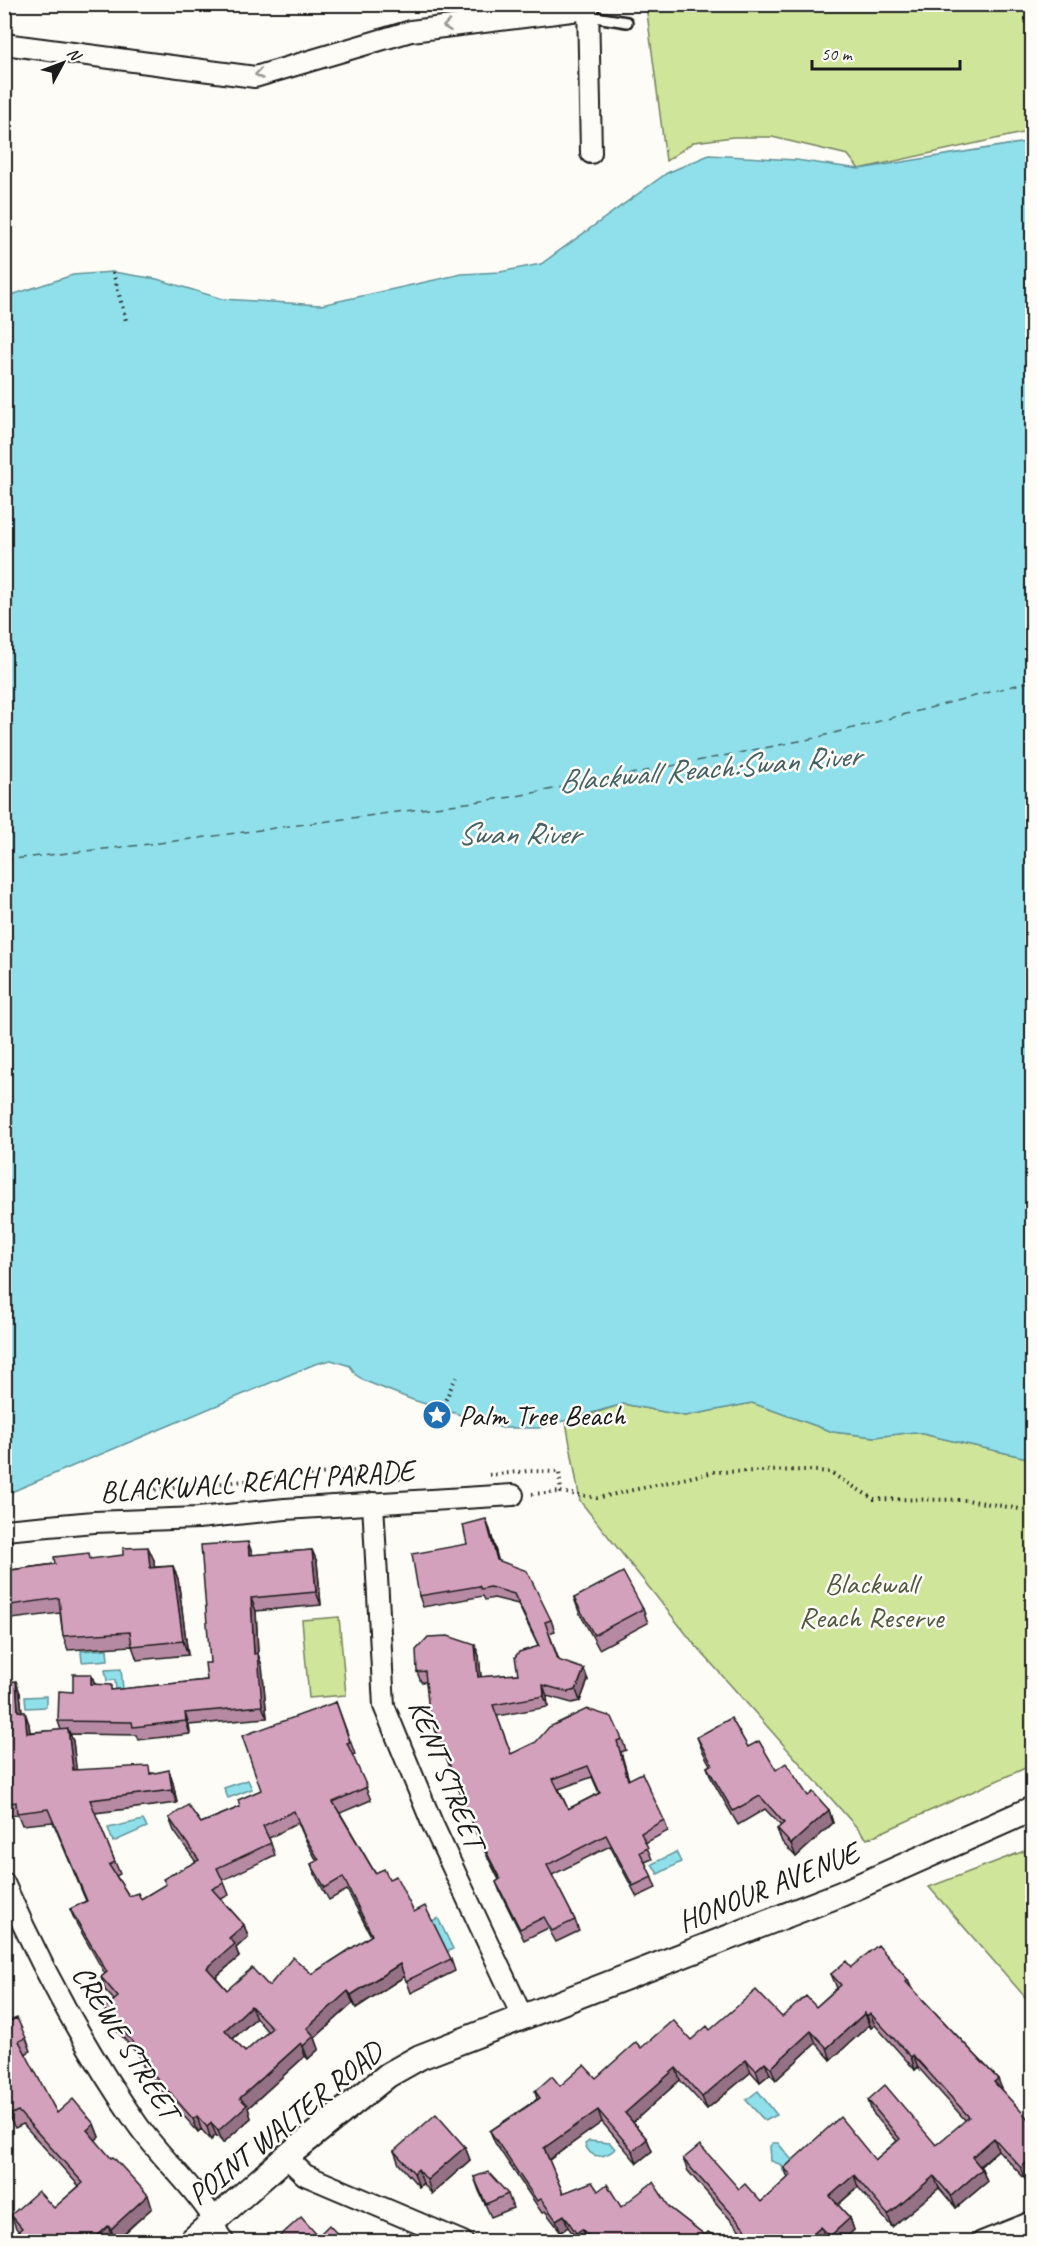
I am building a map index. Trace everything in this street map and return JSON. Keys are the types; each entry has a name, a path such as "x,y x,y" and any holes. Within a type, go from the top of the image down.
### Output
{"street":[{"path":"4,44 255,77 411,31 588,10 591,153"},
{"name":"BLACKWALL REACH PARADE","path":"4,1530 94,1522 198,1518 285,1509 513,1495"},
{"name":"KENT STREET","path":"373,1503 384,1706 432,1823 522,2016"},
{"name":"HONOUR AVENUE","path":"522,2016 841,1894 1032,1809"},
{"name":"CREWE STREET","path":"4,1883 26,1931 96,2064 139,2127 208,2211 218,2231"},
{"name":"POINT WALTER ROAD","path":"190,2241 218,2231 286,2157 388,2075 420,2056 522,2016"},
{"path":"286,2157 305,2175 319,2182 463,2241"},
{"path":"982,2241 1032,2222"}],"lane":[{"path":"588,10 627,22"}],"path":[{"path":"113,272 126,324"},
{"path":"438,1416 456,1377"},
{"path":"513,1495 561,1492"}],"green space":[{"path":"646,5 1032,5 1032,131 859,169 848,155 772,137 733,137 694,142 666,161"},
{"name":"Blackwall Reach Reserve","path":"752,1403 833,1432 875,1437 914,1432 1032,1459 1032,1765 867,1839 695,1645 580,1501 566,1422 623,1404 685,1416"},
{"path":"339,1617 346,1695 309,1698 302,1620"},
{"path":"1032,1848 1032,2005 929,1887"}],"water":[{"name":"Swan River","path":"1032,141 1032,1459 914,1432 875,1437 833,1432 752,1403 685,1416 623,1404 539,1428 502,1428 413,1400 365,1381 356,1375 350,1366 331,1360 315,1364 5,1493 5,297 73,275 113,272 157,279 222,299 321,305 462,274 500,272 541,264 667,173 709,155 796,160 859,169"},
{"path":"107,1649 108,1660 82,1662 81,1651"},
{"path":"121,1669 126,1718 119,1719 115,1680 107,1681 105,1670"},
{"path":"46,1696 46,1707 26,1708 25,1697"},
{"path":"248,1780 252,1789 228,1798 224,1788"},
{"path":"143,1820 147,1827 113,1842 108,1828"},
{"path":"676,1852 681,1862 658,1874 652,1864"},
{"path":"438,1918 453,1949 447,1952 432,1921"},
{"path":"758,2091 777,2115 765,2121 746,2100"},
{"path":"589,2141 610,2143 615,2149 602,2156 594,2155 590,2153 585,2144"},
{"path":"778,2143 795,2164 783,2171 782,2165 771,2161 770,2146"}],"building":[{"path":"486,1519 497,1560 527,1571 551,1620 545,1622 558,1660 584,1669 576,1690 568,1692 543,1685 544,1696 493,1705 511,1754 536,1742 549,1727 587,1709 612,1717 622,1739 617,1741 628,1780 642,1773 664,1820 641,1833 648,1848 640,1852 652,1877 633,1886 606,1835 547,1865 575,1920 552,1931 544,1917 520,1929 496,1882 500,1879 474,1827 429,1713 425,1671 417,1672 416,1650 428,1637 448,1636 475,1645 478,1677 518,1674 515,1657 519,1652 539,1646 514,1594 490,1587 481,1589 479,1586 419,1596 412,1554 467,1544 463,1525","holes":["588,1766 600,1793 568,1809 553,1779"]},
{"path":"248,1542 249,1555 312,1550 316,1592 251,1598 254,1654 258,1653 262,1706 185,1713 186,1721 133,1727 132,1722 58,1721 59,1691 73,1692 73,1674 91,1674 91,1684 111,1685 111,1690 207,1680 205,1663 210,1663 201,1545"},
{"path":"148,1547 150,1568 173,1566 183,1641 132,1646 130,1632 63,1636 59,1598 4,1606 4,1571 55,1564 54,1557 89,1553 90,1559 123,1555 123,1548"},
{"path":"623,1572 643,1609 594,1635 574,1598"},
{"path":"16,1681 18,1711 25,1712 27,1733 68,1729 73,1770 149,1766 150,1774 169,1770 172,1790 90,1800 115,1862 109,1865 129,1896 138,1893 141,1899 166,1884 163,1879 199,1860 169,1818 188,1805 201,1823 240,1807 238,1800 261,1790 242,1736 336,1702 350,1742 347,1743 367,1787 333,1802 375,1873 384,1869 389,1879 396,1876 414,1912 425,1906 451,1959 406,1981 400,1964 351,1995 348,1991 307,2028 314,2036 303,2046 301,2043 240,2098 247,2105 218,2131 211,2123 207,2127 197,2116 193,2119 141,2060 145,2056 104,2009 118,1997 101,1977 107,1972 70,1909 87,1901 48,1809 17,1813 16,1802 4,1804 4,1682","holes":["294,1811 304,1835 319,1860 311,1864 325,1888 343,1877 372,1935 312,1974 293,1957 269,1986 252,1968 227,1990 207,1968 235,1944 229,1938 244,1925 212,1889 224,1883 217,1868 271,1843 263,1826","251,2006 272,2028 245,2052 225,2030"]},
{"path":"731,1718 748,1747 759,1741 776,1770 786,1763 808,1796 813,1792 829,1810 791,1844 777,1829 784,1823 760,1796 733,1811 707,1767 712,1764 697,1737"},
{"path":"878,1945 908,1980 906,1982 998,2079 994,2082 1032,2123 1032,2157 1021,2168 994,2138 972,2157 982,2169 951,2196 934,2176 888,2215 854,2175 830,2196 850,2218 830,2236 821,2227 805,2241 791,2241 783,2233 774,2241 756,2241 683,2159 700,2145 739,2189 745,2184 761,2202 791,2175 784,2168 840,2117 875,2160 900,2139 868,2100 885,2085 936,2145 969,2117 913,2055 911,2057 870,2013 867,2016 865,2013 827,2048 811,2031 771,2068 765,2062 756,2070 746,2060 702,2097 676,2068 625,2113 647,2139 633,2151 598,2110 544,2148 563,2193 592,2182 598,2191 607,2184 621,2207 653,2182 670,2208 705,2235 708,2232 722,2241 593,2241 582,2229 576,2233 564,2215 556,2220 541,2199 537,2201 490,2131 540,2098 535,2091 552,2076 560,2086 584,2065 596,2078 636,2042 641,2048 673,2020 691,2040 707,2026 710,2030 756,1990 782,2017 806,1996 816,2007 841,1985 831,1974 846,1961 851,1967"},
{"path":"4,2009 10,2021 17,2018 26,2038 19,2041 57,2113 73,2099 94,2124 87,2130 148,2195 111,2229 108,2226 92,2241 79,2241 73,2235 66,2241 7,2241 22,2228 11,2215 38,2191 54,2208 83,2183 18,2111 10,2115 4,2104"},
{"path":"436,2114 465,2147 427,2180 418,2169 414,2173 394,2151"},
{"path":"488,2172 508,2194 486,2204 474,2177"},
{"path":"301,2217 318,2236 329,2225 344,2241 283,2241 279,2237"}],"ferry route":[{"path":"4,860 168,842 512,797 815,738 1032,681"}],"place":[{"name":"Palm Tree Beach","path":"437,1415"}],"water label":[{"name":"Blackwall Reach:Swan River","path":"709,768"}]}
